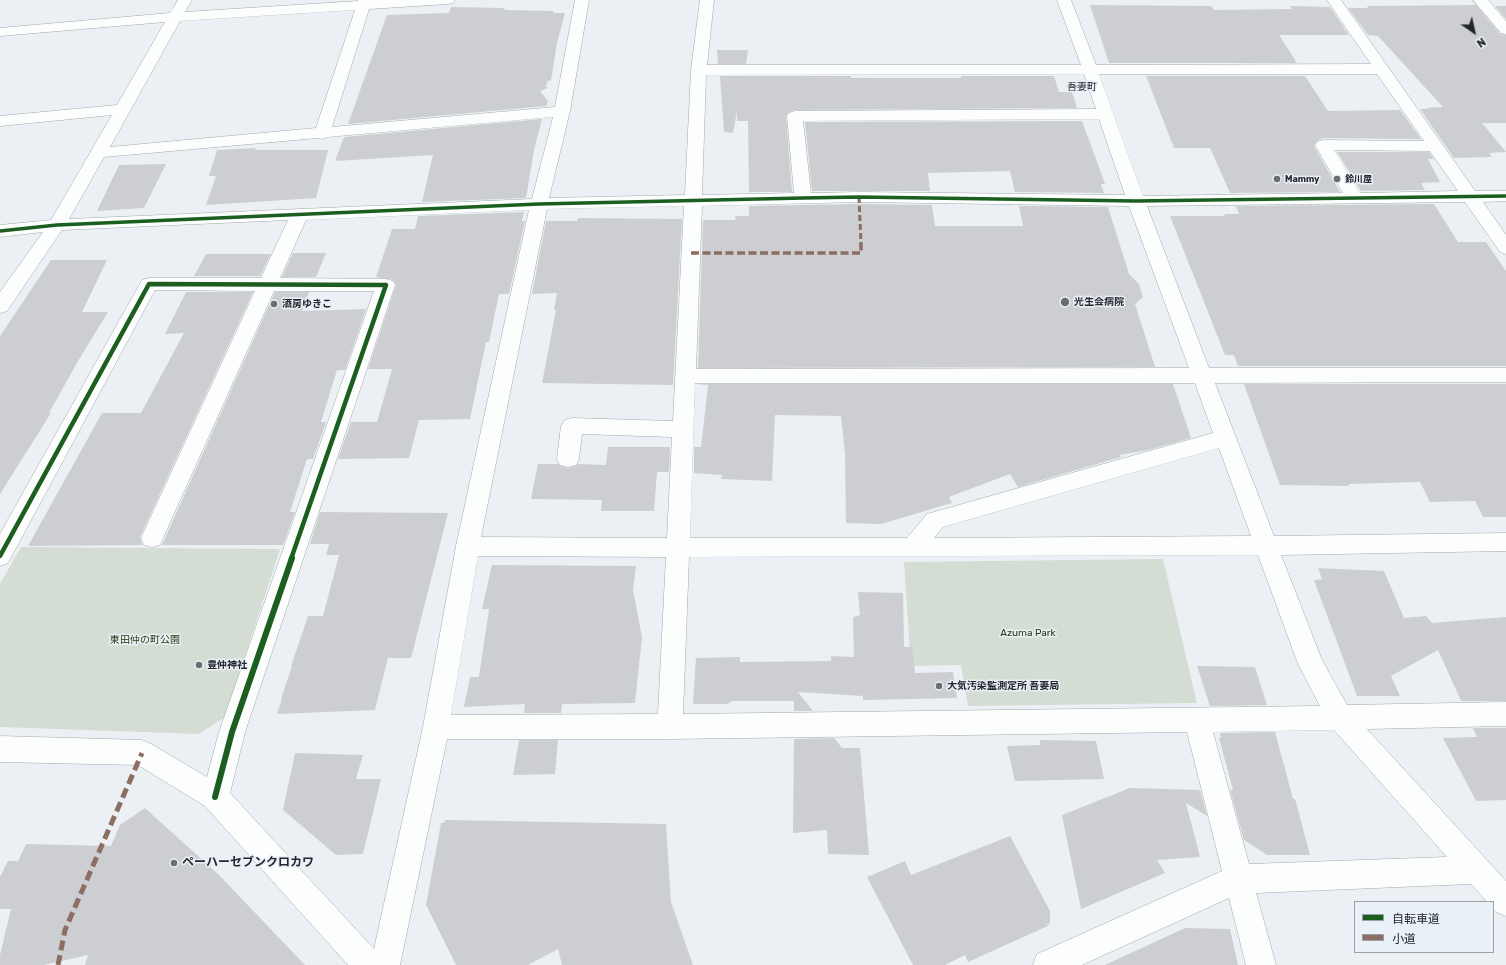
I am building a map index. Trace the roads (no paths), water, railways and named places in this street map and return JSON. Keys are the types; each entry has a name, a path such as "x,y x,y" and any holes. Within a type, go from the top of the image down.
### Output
{"street":[{"path":"0,306 57,225 186,0"},
{"path":"0,32 364,2 448,0"},
{"path":"385,965 436,727 468,546 539,204 562,111 582,0"},
{"path":"670,727 699,70 707,0"},
{"path":"1064,0 1136,201 1265,546 1311,664 1340,718 1506,902"},
{"path":"1334,0 1380,69 1506,248"},
{"path":"1480,0 1506,30"},
{"path":"322,134 364,2"},
{"path":"699,70 1380,69"},
{"path":"0,120 124,109"},
{"path":"98,153 322,134 562,111"},
{"path":"803,198 795,116 1106,114"},
{"path":"1355,198 1324,146 1435,146"},
{"path":"0,231 57,225 539,204 859,197 1136,201 1506,196"},
{"path":"152,538 299,215"},
{"path":"0,556 149,284 386,285 232,732 215,797"},
{"path":"685,376 1201,374 1506,375"},
{"path":"568,459 572,426 683,429"},
{"path":"913,547 935,520 1225,438"},
{"path":"468,546 677,548 1265,546 1506,542"},
{"path":"436,727 670,727 1197,721 1506,714"},
{"path":"1197,721 1261,965"},
{"path":"0,750 142,753 215,797 368,965"},
{"path":"1048,965 1238,879 1477,870"}],"place":[{"name":"Mammy","path":"1277,179"},
{"name":"鈴川屋","path":"1337,179"},
{"name":"光生会病院","path":"1065,302"},
{"name":"酒房ゆきこ","path":"274,304"},
{"name":"豊仲神社","path":"199,665"},
{"name":"大気汚染監測定所 吾妻局","path":"939,686"},
{"name":"ペーハーセブンクロカワ","path":"174,863"}],"district":[{"name":"吾妻町","path":"1082,87"}],"park label":[{"name":"Azuma Park","path":"1028,633"},
{"name":"東田仲の町公園","path":"145,640"}]}
